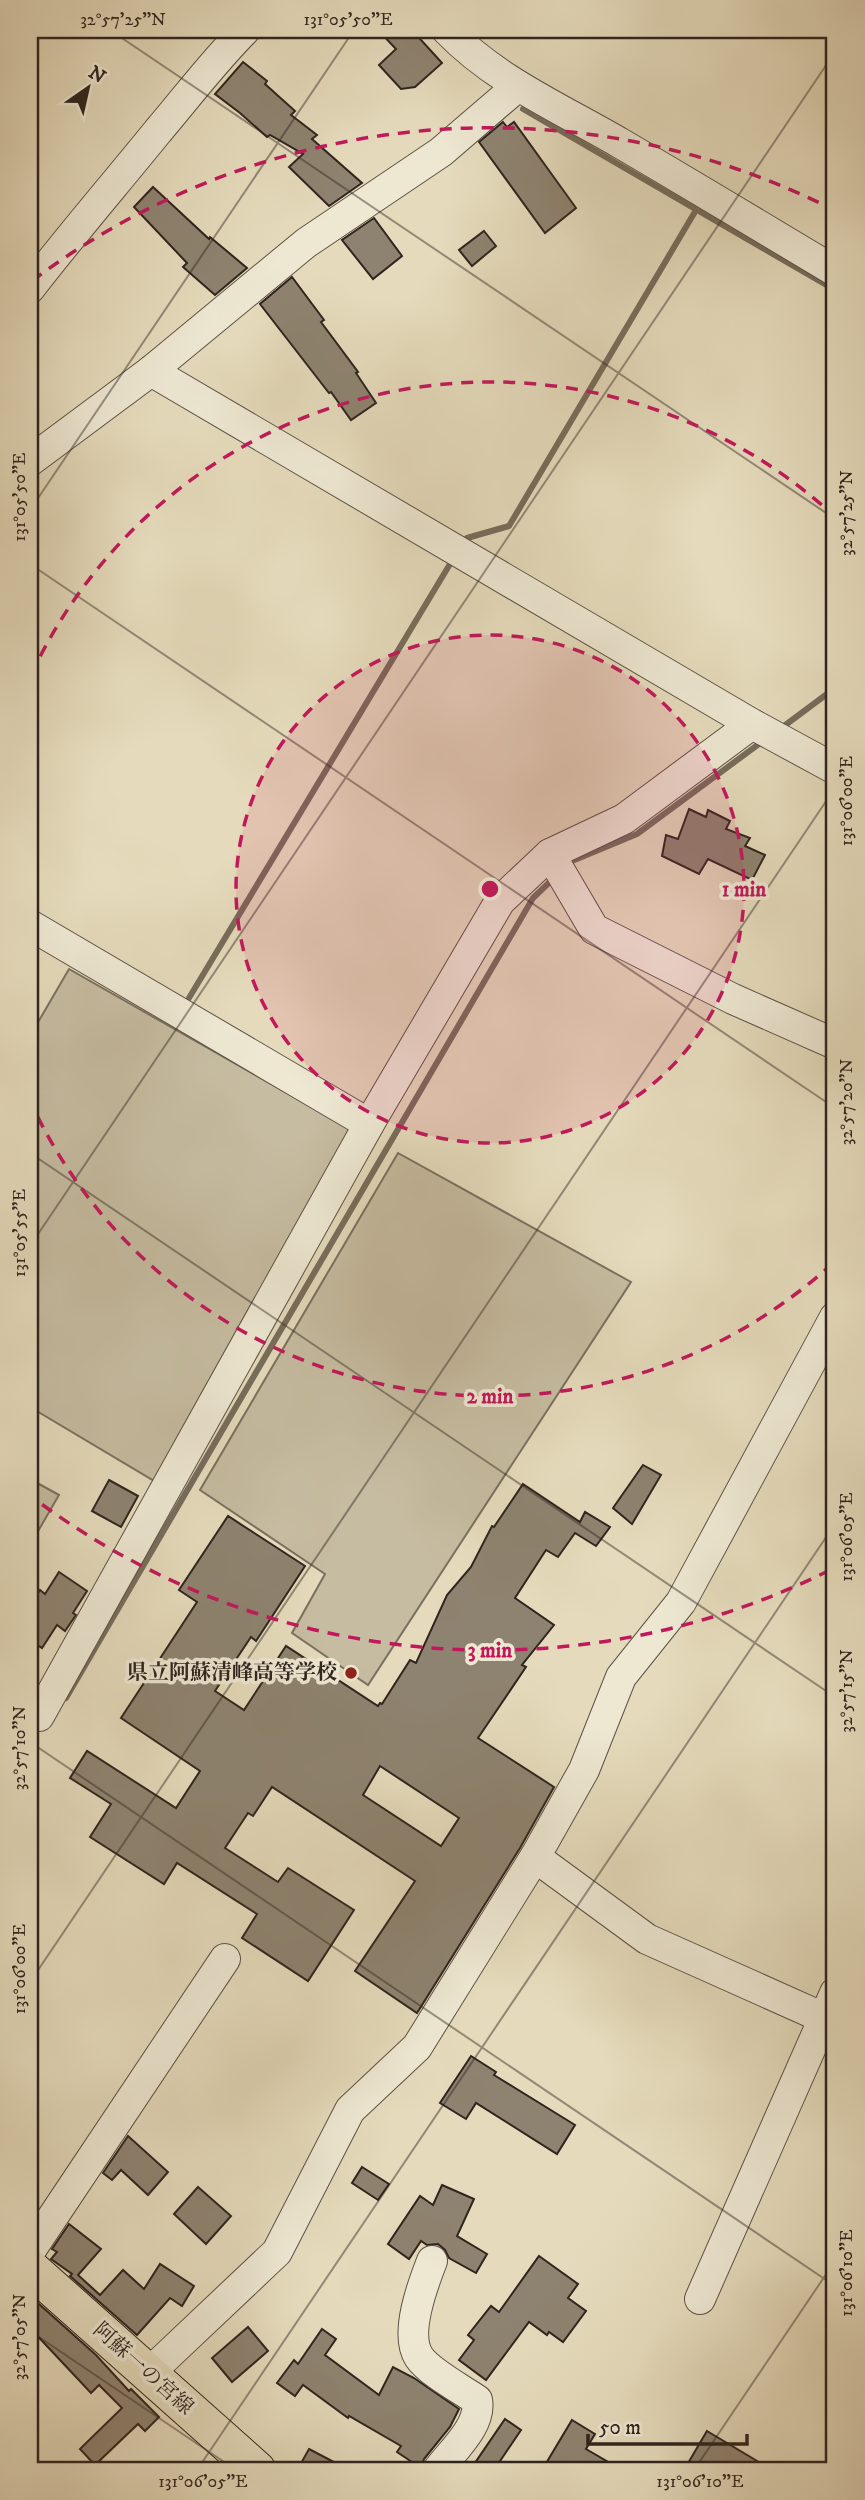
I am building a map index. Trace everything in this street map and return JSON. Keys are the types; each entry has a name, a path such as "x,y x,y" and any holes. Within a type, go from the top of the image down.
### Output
{"main road":[{"name":"阿蘇一の宮線","path":"30,2268 257,2470"}],"street":[{"path":"30,289 214,60 245,30"},
{"path":"447,30 469,53 518,86 620,143 835,271"},
{"path":"30,461 151,371 306,243 441,152 518,86"},
{"path":"151,371 752,724 835,769"},
{"path":"30,1716 38,1716 369,1124 500,901 550,854 624,819 752,724"},
{"path":"550,854 594,929 733,999 835,1044"},
{"path":"30,925 369,1124"},
{"path":"148,2374 277,2252 350,2110 417,2047 535,1857 584,1769 621,1677 681,1602 835,1317"},
{"path":"535,1857 647,1939 832,2011 700,2299"},
{"path":"30,2251 225,1959"},
{"path":"432,2261 418,2298 414,2332 418,2356 477,2400 479,2410 474,2422 438,2470"}],"shaded area":[{"path":"69,969 352,1130 156,1482 30,1407 30,1036"},
{"path":"398,1153 631,1282 368,1685 292,1633 325,1574 200,1490"},
{"path":"30,1479 59,1495 30,1545"}],"building":[{"path":"378,30 412,30 442,63 415,87 401,89 379,65 396,49"},
{"path":"243,62 267,81 265,84 295,111 291,115 317,135 312,139 362,183 329,206 289,167 303,154 270,135 267,137 215,94"},
{"path":"503,122 507,127 514,122 576,208 545,233 479,142"},
{"path":"153,187 209,239 210,237 247,268 215,295 183,267 187,263 134,207"},
{"path":"374,218 402,256 373,279 342,240"},
{"path":"484,231 496,246 472,266 459,250"},
{"path":"292,277 324,320 321,322 358,372 356,373 376,403 351,420 260,304"},
{"path":"689,809 706,817 708,810 730,821 726,829 750,838 745,846 765,855 752,880 708,859 699,874 662,856 666,835 678,839"},
{"path":"643,1465 661,1475 632,1524 613,1508"},
{"path":"109,1480 138,1496 121,1527 92,1511"},
{"path":"523,1484 580,1522 585,1512 610,1527 596,1546 575,1533 558,1557 546,1550 515,1598 554,1625 522,1665 526,1667 478,1738 554,1787 520,1848 417,2013 355,1971 415,1881 272,1787 253,1816 248,1813 225,1848 278,1882 288,1868 354,1910 308,1981 242,1938 257,1914 177,1863 164,1884 90,1837 111,1804 70,1778 87,1751 176,1808 200,1771 121,1718 197,1602 179,1590 228,1516 305,1566 256,1641 251,1637 215,1691 244,1710 286,1646 378,1706 382,1704 410,1660 416,1663 447,1595 471,1567 492,1526 494,1527","holes":["380,1766 459,1818 441,1846 363,1795"]},
{"path":"59,1572 87,1591 65,1631 57,1625 42,1648 30,1640 30,1625 38,1613 30,1605 40,1590 45,1594"},
{"path":"471,2056 496,2072 494,2075 575,2125 557,2154 476,2103 466,2119 440,2103"},
{"path":"128,2136 168,2172 148,2195 121,2170 112,2180 103,2173"},
{"path":"362,2167 389,2184 378,2200 352,2183"},
{"path":"442,2185 474,2199 457,2236 487,2254 476,2273 449,2258 438,2244 427,2245 421,2241 409,2259 388,2244 420,2196 433,2205"},
{"path":"198,2187 231,2216 206,2244 174,2214"},
{"path":"69,2224 101,2249 78,2275 100,2295 123,2270 144,2289 160,2264 194,2286 182,2306 170,2298 137,2335 70,2276 72,2274 51,2259 57,2252 52,2249"},
{"path":"539,2256 578,2284 568,2298 586,2311 563,2342 529,2322 486,2380 459,2360 474,2340 468,2335 491,2306 499,2312"},
{"path":"30,2296 96,2355 129,2391 131,2389 159,2417 145,2431 138,2424 95,2465 80,2449 122,2408 99,2385 91,2393 30,2328"},
{"path":"248,2327 268,2351 232,2382 212,2358"},
{"path":"322,2329 336,2339 325,2355 379,2395 393,2367 459,2409 450,2427 424,2459 421,2468 397,2452 401,2446 349,2416 348,2418 303,2385 295,2396 277,2383 294,2360 298,2364"},
{"path":"505,2419 521,2430 494,2470 470,2470"},
{"path":"572,2420 595,2434 586,2449 622,2470 542,2470"},
{"path":"707,2431 772,2470 684,2470"},
{"path":"309,2449 349,2470 310,2470 300,2465"}],"waterway":[{"path":"523,109 835,290"},
{"path":"463,544 467,538 509,526 696,210"},
{"path":"189,998 453,559"},
{"path":"780,729 835,688"},
{"path":"566,866 637,834 763,741"},
{"path":"66,1698 533,898 554,878"}],"place":[{"name":"県立阿蘇清峰高等学校","path":"351,1673"}]}
